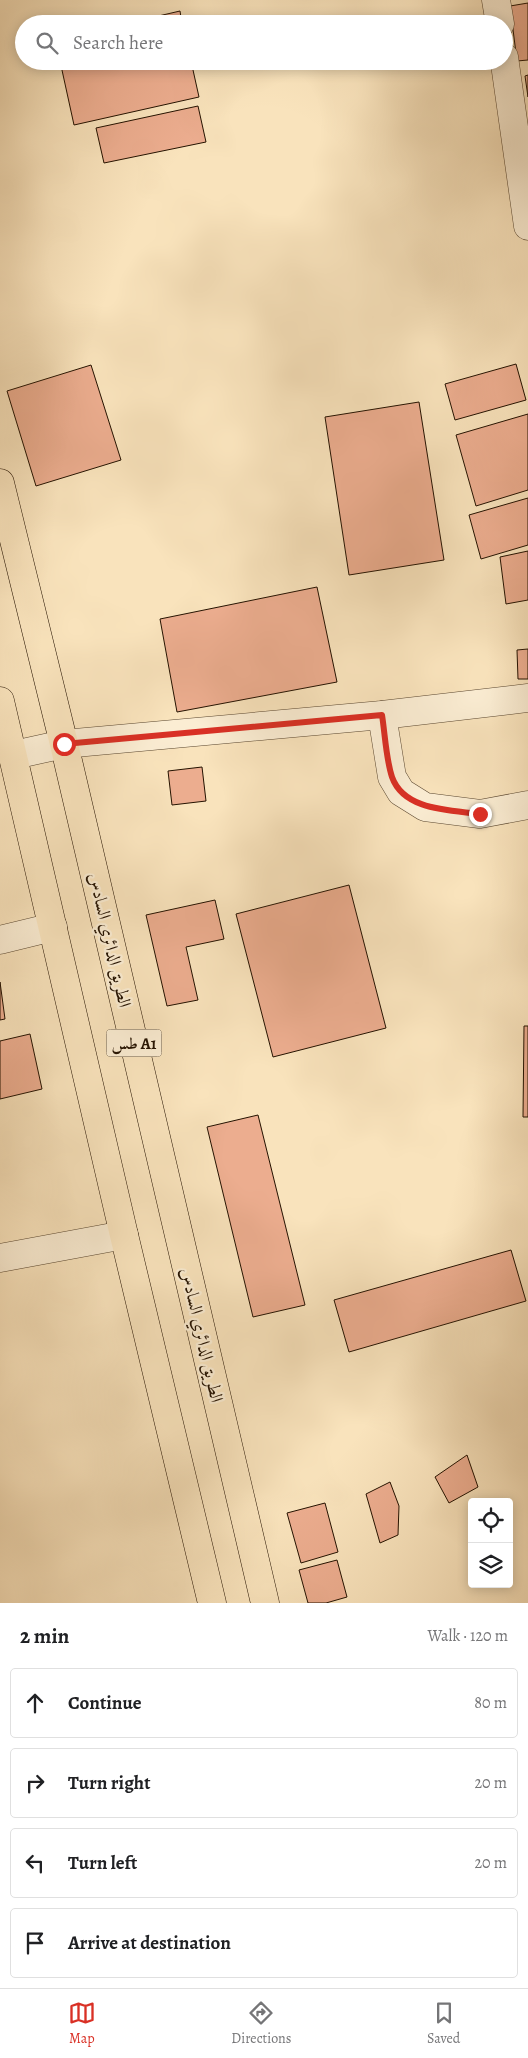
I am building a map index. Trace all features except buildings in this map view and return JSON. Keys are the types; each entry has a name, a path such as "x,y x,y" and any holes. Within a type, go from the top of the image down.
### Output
{"highway":[{"name":"الطريق الدائري السادس","path":"0,483 64,744 265,1603"},
{"name":"طس A1","path":"0,701 212,1603"}],"street":[{"path":"496,0 498,15"},
{"path":"506,70 528,226"},
{"path":"14,755 64,744 382,715 462,704 528,698"},
{"path":"382,715 392,777 401,792 425,806 480,814 528,806"},
{"path":"0,940 53,927"},
{"path":"0,1258 124,1235"}],"route":[{"path":"64,744 382,715 392,777 401,792 425,806 480,814"}]}
